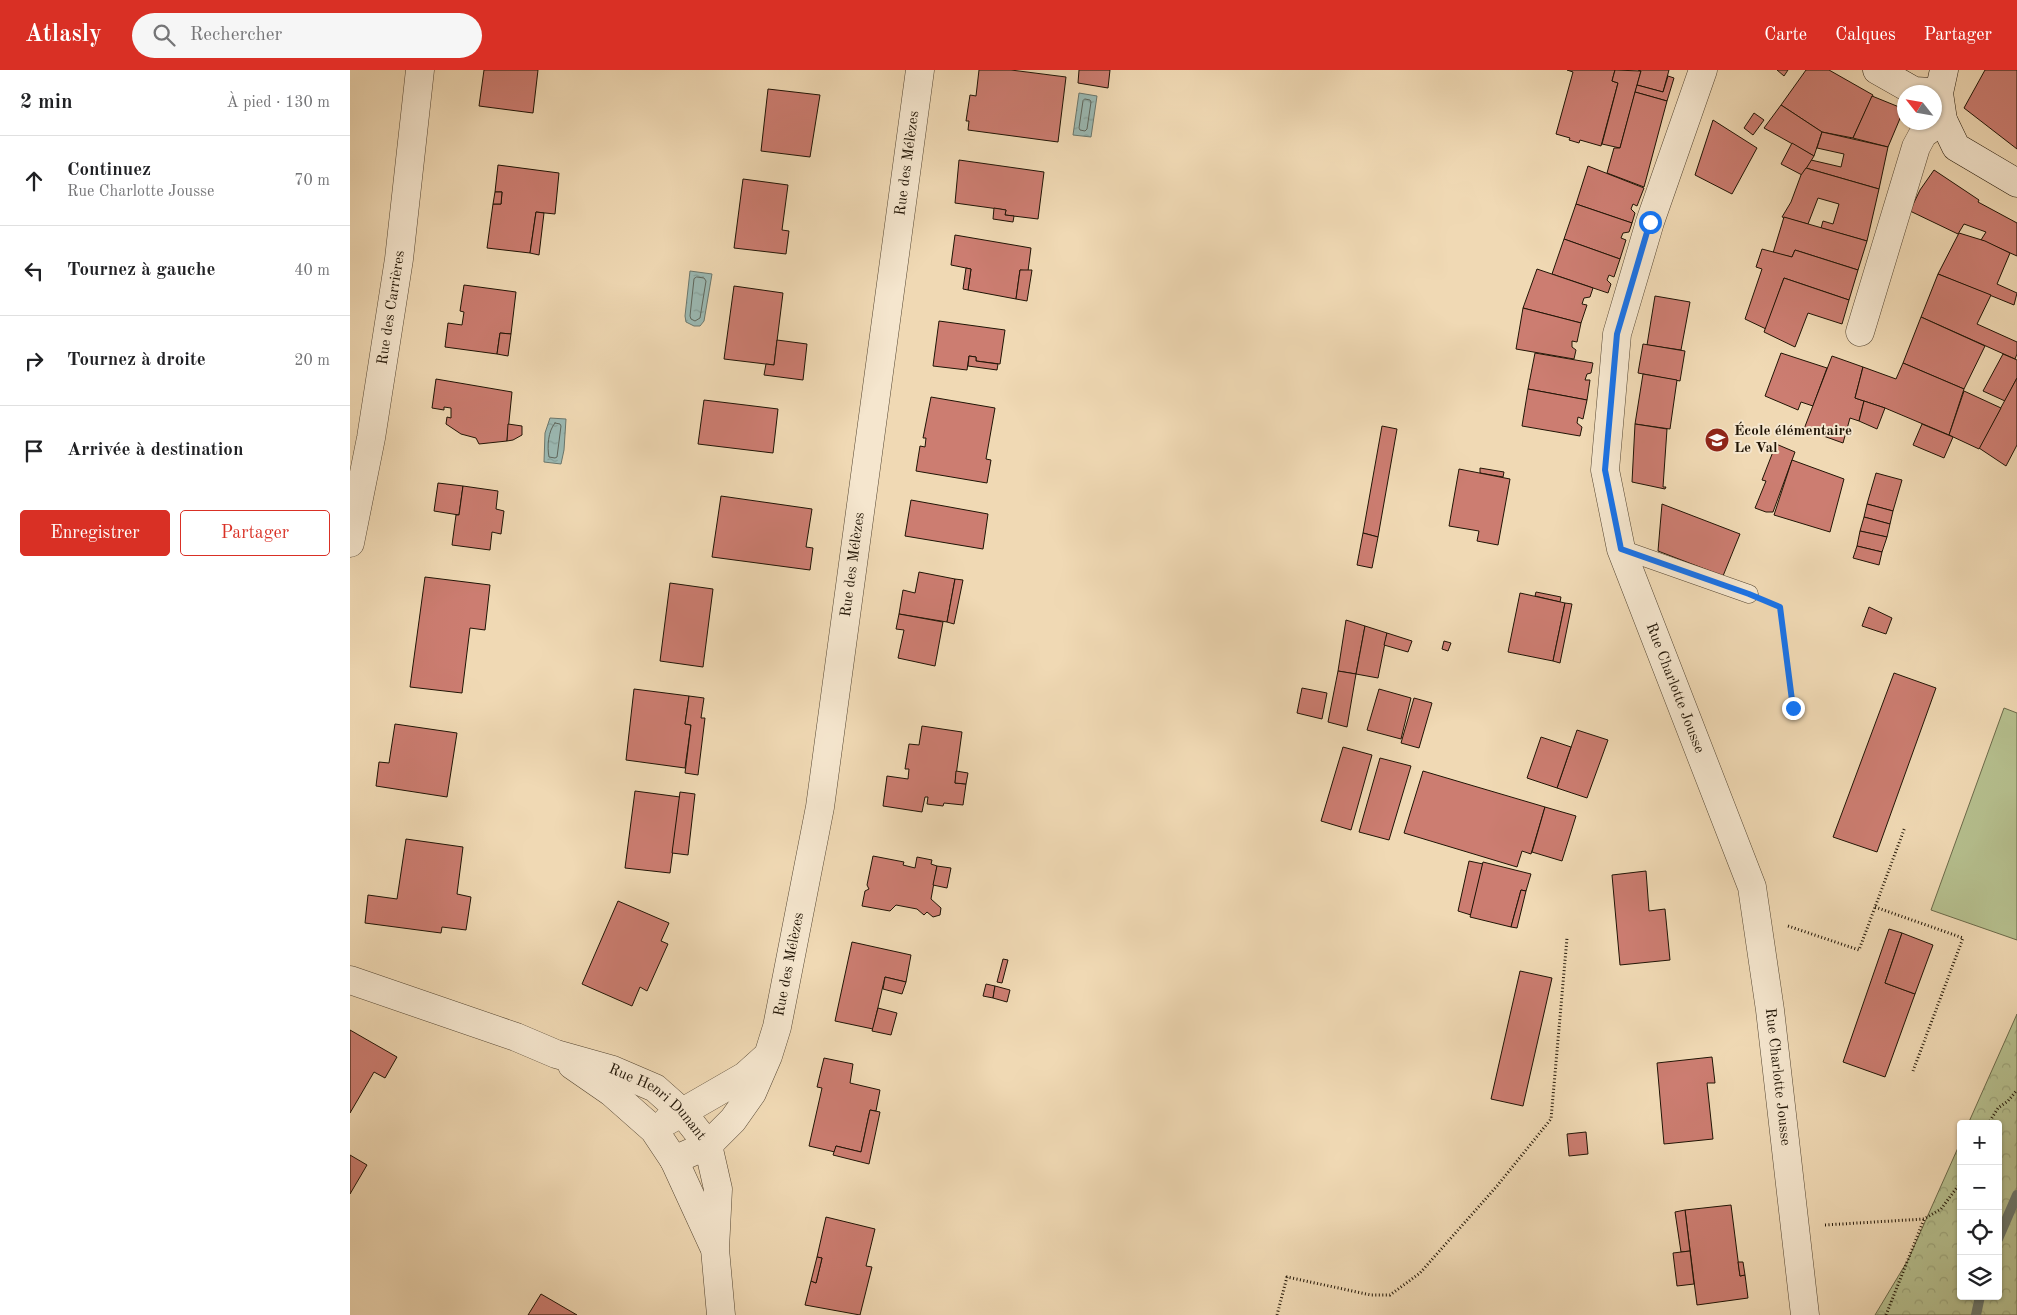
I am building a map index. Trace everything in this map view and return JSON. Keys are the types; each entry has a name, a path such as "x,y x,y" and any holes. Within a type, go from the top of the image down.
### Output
{"street":[{"name":"Rue des Carrières","path":"350,543 371,438 399,259 420,70"},
{"name":"Rue des Mélèzes","path":"674,1160 708,1145 733,1120 752,1093 768,1056 777,1027 820,807 920,70"},
{"name":"Rue Charlotte Jousse","path":"1703,70 1650,222 1617,334 1605,470 1621,549 1752,887 1770,1010 1805,1315"},
{"path":"1878,70 1904,85"},
{"path":"1942,113 1943,120 1956,147 2017,183"},
{"path":"1860,332 1916,147 1923,134 1943,120"},
{"name":"Rue Henri Dunant","path":"350,980 516,1037 556,1054 613,1070 655,1088 682,1112 708,1145 718,1189 715,1249 721,1315"},
{"name":"Rue Henri Dunant","path":"556,1054 610,1092 654,1130 674,1160 715,1249"},
{"path":"654,1130 745,1076 768,1056"}],"lane":[{"path":"1621,549 1749,594"}],"path":[{"path":"1749,594 1780,607 1793,708"},
{"path":"1758,924 1792,926 1859,950 1905,827"},
{"path":"1874,907 1963,938 1913,1071"},
{"path":"1277,1315 1288,1277 1371,1295 1390,1295 1420,1273 1496,1186 1551,1119 1567,938"},
{"path":"1990,1120 1998,1108 2008,1101 2017,1090"},
{"path":"1795,1227 1924,1219 1941,1209 1957,1187"},
{"path":"1886,1315 1924,1219"}],"green space":[{"path":"2004,708 2017,713 2017,940 1931,910"},
{"path":"2017,1014 2017,1315 1875,1315 1908,1260 1957,1150 1957,1300 2002,1300 2002,1120 1970,1120"}],"water":[{"path":"1079,93 1097,96 1091,137 1073,135"},
{"path":"690,271 712,274 704,321 700,326 694,326 686,322"},
{"path":"550,418 566,419 561,464 544,462 545,433"}],"building":[{"path":"484,70 538,70 533,113 479,106"},
{"path":"979,70 1011,70 1066,77 1058,142 968,130 969,121 966,121 970,95 976,96"},
{"path":"1079,70 1110,70 1108,88 1078,83"},
{"path":"1567,70 1615,70 1612,81 1618,83 1601,146 1580,140 1579,143 1556,134 1573,72"},
{"path":"1615,70 1641,71 1620,148 1602,144 1618,83 1612,81"},
{"path":"1638,70 1669,70 1663,92 1637,85 1641,71"},
{"path":"1777,70 1788,70 1784,76"},
{"path":"1806,70 1829,70 1873,95 1853,138 1822,132 1781,105"},
{"path":"1985,70 2017,70 2017,149 1964,108"},
{"path":"1668,76 1674,78 1667,101 1635,92 1637,85 1663,92"},
{"path":"768,89 820,95 810,157 761,151"},
{"path":"1635,92 1667,101 1644,187 1607,173 1614,148 1620,148"},
{"path":"1872,96 1897,106 1897,126 1888,147 1853,138"},
{"path":"1781,105 1822,132 1814,156 1764,128"},
{"path":"1754,113 1764,120 1753,135 1744,128"},
{"path":"1713,120 1757,148 1732,194 1695,175"},
{"path":"1822,132 1888,147 1879,189 1806,168 1811,160 1841,167 1844,154 1817,148"},
{"path":"1792,143 1814,156 1802,175 1781,164"},
{"path":"959,160 1044,172 1038,219 1005,215 1006,210 955,203"},
{"path":"498,165 559,173 555,214 536,212 530,253 487,248 493,204 501,204 502,192 495,192"},
{"path":"1588,166 1644,188 1637,206 1633,204 1631,209 1635,213 1632,223 1576,204"},
{"path":"1806,168 1879,189 1867,241 1821,228 1823,221 1833,224 1839,204 1818,198 1808,224 1782,217"},
{"path":"1934,170 1979,200 1978,202 2017,223 2017,256 1981,240 1986,232 1964,224 1958,234 1910,211 1920,190"},
{"path":"743,179 788,185 782,230 789,231 786,254 734,248"},
{"path":"495,192 502,192 501,204 493,204"},
{"path":"1576,204 1632,223 1629,232 1623,233 1621,238 1626,240 1620,259 1564,239"},
{"path":"994,208 1006,210 1005,215 1014,216 1013,222 993,219"},
{"path":"536,212 544,213 539,255 530,253"},
{"path":"1784,217 1867,241 1858,270 1795,250 1792,257 1773,253"},
{"path":"1959,233 1985,241 2010,253 1997,284 2017,293 2014,305 1938,274"},
{"path":"955,235 1031,248 1028,271 1020,270 1016,299 968,290 971,269 951,265"},
{"path":"1564,239 1620,259 1614,277 1609,275 1607,280 1611,284 1608,293 1552,274"},
{"path":"1762,249 1792,257 1795,250 1858,270 1849,300 1784,278 1766,329 1745,319 1762,269 1756,267"},
{"path":"966,268 971,269 968,290 963,289"},
{"path":"1537,269 1593,288 1590,297 1584,298 1582,304 1587,305 1581,323 1523,308"},
{"path":"1020,270 1032,270 1027,301 1016,299"},
{"path":"1938,274 1991,295 1977,324 2017,342 2015,359 1921,317"},
{"path":"1784,278 1849,300 1842,324 1808,313 1795,347 1764,332"},
{"path":"464,285 516,292 511,334 500,333 497,354 445,347 448,323 462,325 464,312 460,311"},
{"path":"734,286 783,293 774,365 724,359"},
{"path":"1655,296 1690,302 1681,350 1647,345"},
{"path":"1523,308 1581,323 1577,342 1572,341 1572,347 1576,350 1574,359 1516,349"},
{"path":"1921,317 1985,346 1964,389 1903,363"},
{"path":"939,321 1005,330 1000,364 976,361 976,357 969,356 967,370 933,366"},
{"path":"500,333 511,334 508,356 497,354"},
{"path":"777,340 807,344 803,380 764,375 766,364 774,365"},
{"path":"1643,344 1685,351 1680,381 1638,373"},
{"path":"1535,353 1593,363 1591,373 1587,374 1585,380 1590,380 1587,400 1528,389"},
{"path":"1781,353 1827,368 1813,406 1801,402 1798,410 1765,396"},
{"path":"2003,354 2017,360 2017,378 2005,401 1983,391"},
{"path":"969,356 976,357 976,361 998,364 997,370 968,366"},
{"path":"1832,356 1863,367 1855,398 1864,401 1859,421 1850,418 1843,443 1804,429"},
{"path":"1903,363 1964,389 1949,435 1885,408 1855,398 1863,367 1896,379"},
{"path":"1643,374 1677,380 1670,429 1635,424"},
{"path":"2017,378 2017,445 2006,466 1979,448"},
{"path":"436,379 512,392 507,441 479,444 476,438 461,434 446,424 447,417 451,418 451,408 444,407 444,410 432,408"},
{"path":"1528,389 1587,400 1583,419 1578,417 1577,423 1582,427 1580,436 1522,426"},
{"path":"1964,391 2001,408 1979,449 1949,435"},
{"path":"931,397 995,408 986,459 991,460 987,483 916,471 920,446 925,447 926,438 923,438"},
{"path":"704,400 778,409 773,453 698,444"},
{"path":"1864,401 1885,408 1877,429 1859,421"},
{"path":"508,424 522,426 522,435 507,441"},
{"path":"1635,424 1667,429 1663,487 1666,487 1665,489 1632,482"},
{"path":"1922,424 1953,437 1944,458 1913,445"},
{"path":"1382,426 1397,429 1378,537 1363,533"},
{"path":"1776,444 1795,452 1773,512 1766,512 1755,508 1766,481 1762,480"},
{"path":"1792,460 1844,479 1830,532 1774,515"},
{"path":"1480,468 1504,472 1503,477 1480,473"},
{"path":"1459,469 1510,479 1498,545 1477,541 1479,531 1449,526"},
{"path":"1876,473 1902,480 1893,511 1867,504"},
{"path":"438,483 463,486 459,515 434,511"},
{"path":"463,486 498,491 496,509 504,511 501,534 492,532 490,550 452,545 456,515 459,515"},
{"path":"721,496 812,509 806,547 813,548 810,570 712,557"},
{"path":"911,500 988,514 983,549 905,536"},
{"path":"1662,504 1740,534 1723,576 1658,551"},
{"path":"1867,504 1893,511 1890,524 1864,517"},
{"path":"1864,517 1890,524 1887,537 1860,531"},
{"path":"1860,531 1887,537 1882,552 1857,546"},
{"path":"1363,533 1378,537 1372,568 1357,565"},
{"path":"1857,546 1882,552 1879,565 1853,558"},
{"path":"919,572 955,579 947,622 899,614 903,590 915,593"},
{"path":"425,577 490,585 485,630 470,628 462,693 410,687"},
{"path":"955,579 963,580 954,624 947,622"},
{"path":"670,583 713,589 703,667 660,661"},
{"path":"1536,592 1561,597 1560,602 1535,596"},
{"path":"1520,593 1565,603 1553,661 1508,652"},
{"path":"1565,603 1572,604 1560,663 1553,661"},
{"path":"1869,607 1892,618 1886,634 1862,626"},
{"path":"899,614 943,622 935,666 898,658 904,630 896,629"},
{"path":"1346,620 1365,626 1356,674 1338,671"},
{"path":"1365,626 1387,633 1378,678 1356,674"},
{"path":"1387,633 1412,641 1408,652 1384,645"},
{"path":"1444,641 1451,643 1448,651 1442,649"},
{"path":"1338,671 1356,674 1347,727 1328,722"},
{"path":"1894,673 1936,688 1877,852 1833,837"},
{"path":"1302,688 1327,693 1322,719 1297,713"},
{"path":"634,689 689,696 685,724 691,725 685,768 626,760"},
{"path":"1379,689 1411,698 1401,739 1367,730"},
{"path":"689,696 704,698 701,718 705,718 698,775 685,773 691,725 685,724"},
{"path":"1414,698 1432,703 1419,748 1401,743"},
{"path":"395,724 457,733 447,797 376,786 379,762 389,763"},
{"path":"922,726 962,732 955,783 966,784 963,805 944,803 943,806 927,804 928,797 925,797 922,812 883,806 887,776 908,779 909,769 905,769 909,744 919,745"},
{"path":"1577,730 1608,740 1587,798 1557,788"},
{"path":"1541,737 1571,747 1557,788 1527,778"},
{"path":"1343,747 1372,755 1351,830 1321,821"},
{"path":"1380,758 1411,766 1389,840 1359,832"},
{"path":"956,771 968,773 966,784 955,783"},
{"path":"1423,771 1545,807 1531,854 1522,851 1517,867 1404,833"},
{"path":"635,791 680,797 670,873 625,868"},
{"path":"680,792 695,794 688,855 672,853"},
{"path":"1545,807 1576,816 1562,861 1532,852"},
{"path":"406,839 463,847 457,894 471,897 466,930 442,927 441,933 365,923 368,895 397,899"},
{"path":"873,856 904,862 903,865 915,868 917,857 932,860 931,864 937,866 931,899 941,908 940,915 933,917 927,912 924,915 917,909 896,905 890,911 862,906 865,891 869,889 867,885"},
{"path":"1469,861 1483,864 1471,915 1458,911"},
{"path":"1483,862 1531,874 1526,891 1521,890 1511,927 1470,917"},
{"path":"937,866 951,868 947,888 933,885"},
{"path":"1646,871 1649,911 1665,909 1670,960 1620,965 1612,875"},
{"path":"1521,890 1526,891 1517,928 1511,927"},
{"path":"618,901 669,923 661,941 668,944 647,991 640,987 632,1006 582,984"},
{"path":"1889,929 1902,933 1885,983 1915,994 1885,1077 1843,1062"},
{"path":"1902,933 1933,945 1915,994 1885,983"},
{"path":"852,942 911,955 906,982 885,977 873,1029 835,1021"},
{"path":"1003,959 1008,960 1002,983 997,982"},
{"path":"1520,971 1552,978 1523,1106 1491,1099"},
{"path":"885,977 906,982 902,994 883,989"},
{"path":"986,984 995,986 993,998 983,996"},
{"path":"995,986 1010,990 1007,1002 993,998"},
{"path":"878,1008 897,1013 891,1035 872,1031"},
{"path":"350,1030 397,1057 385,1078 374,1072 350,1113"},
{"path":"1712,1057 1715,1083 1707,1083 1713,1139 1664,1144 1657,1063"},
{"path":"824,1058 853,1064 850,1083 880,1090 876,1111 870,1110 861,1152 836,1146 835,1152 809,1146 822,1088 817,1087"},
{"path":"870,1110 880,1112 869,1164 833,1155 836,1146 861,1152"},
{"path":"1586,1132 1588,1154 1569,1156 1567,1134"},
{"path":"350,1155 367,1165 350,1194"},
{"path":"1731,1205 1740,1276 1745,1275 1748,1298 1697,1305 1685,1210"},
{"path":"1685,1210 1690,1251 1681,1252 1675,1212"},
{"path":"826,1217 875,1229 866,1266 872,1267 860,1315 805,1305 811,1281 816,1283 822,1258 817,1257"},
{"path":"1690,1251 1694,1284 1677,1286 1673,1253"},
{"path":"817,1257 822,1258 816,1283 811,1281"},
{"path":"1738,1262 1743,1262 1745,1275 1740,1276"},
{"path":"541,1294 577,1315 528,1315"}],"waterway":[{"path":"2002,1230 2017,1195"},
{"path":"1976,1315 1979,1300"}],"place":[{"name":"École élémentaire Le Val","path":"1717,440"}],"route":[{"path":"1650,222 1617,334 1605,470 1617,538 1621,549 1749,594 1780,607 1793,708"}]}
